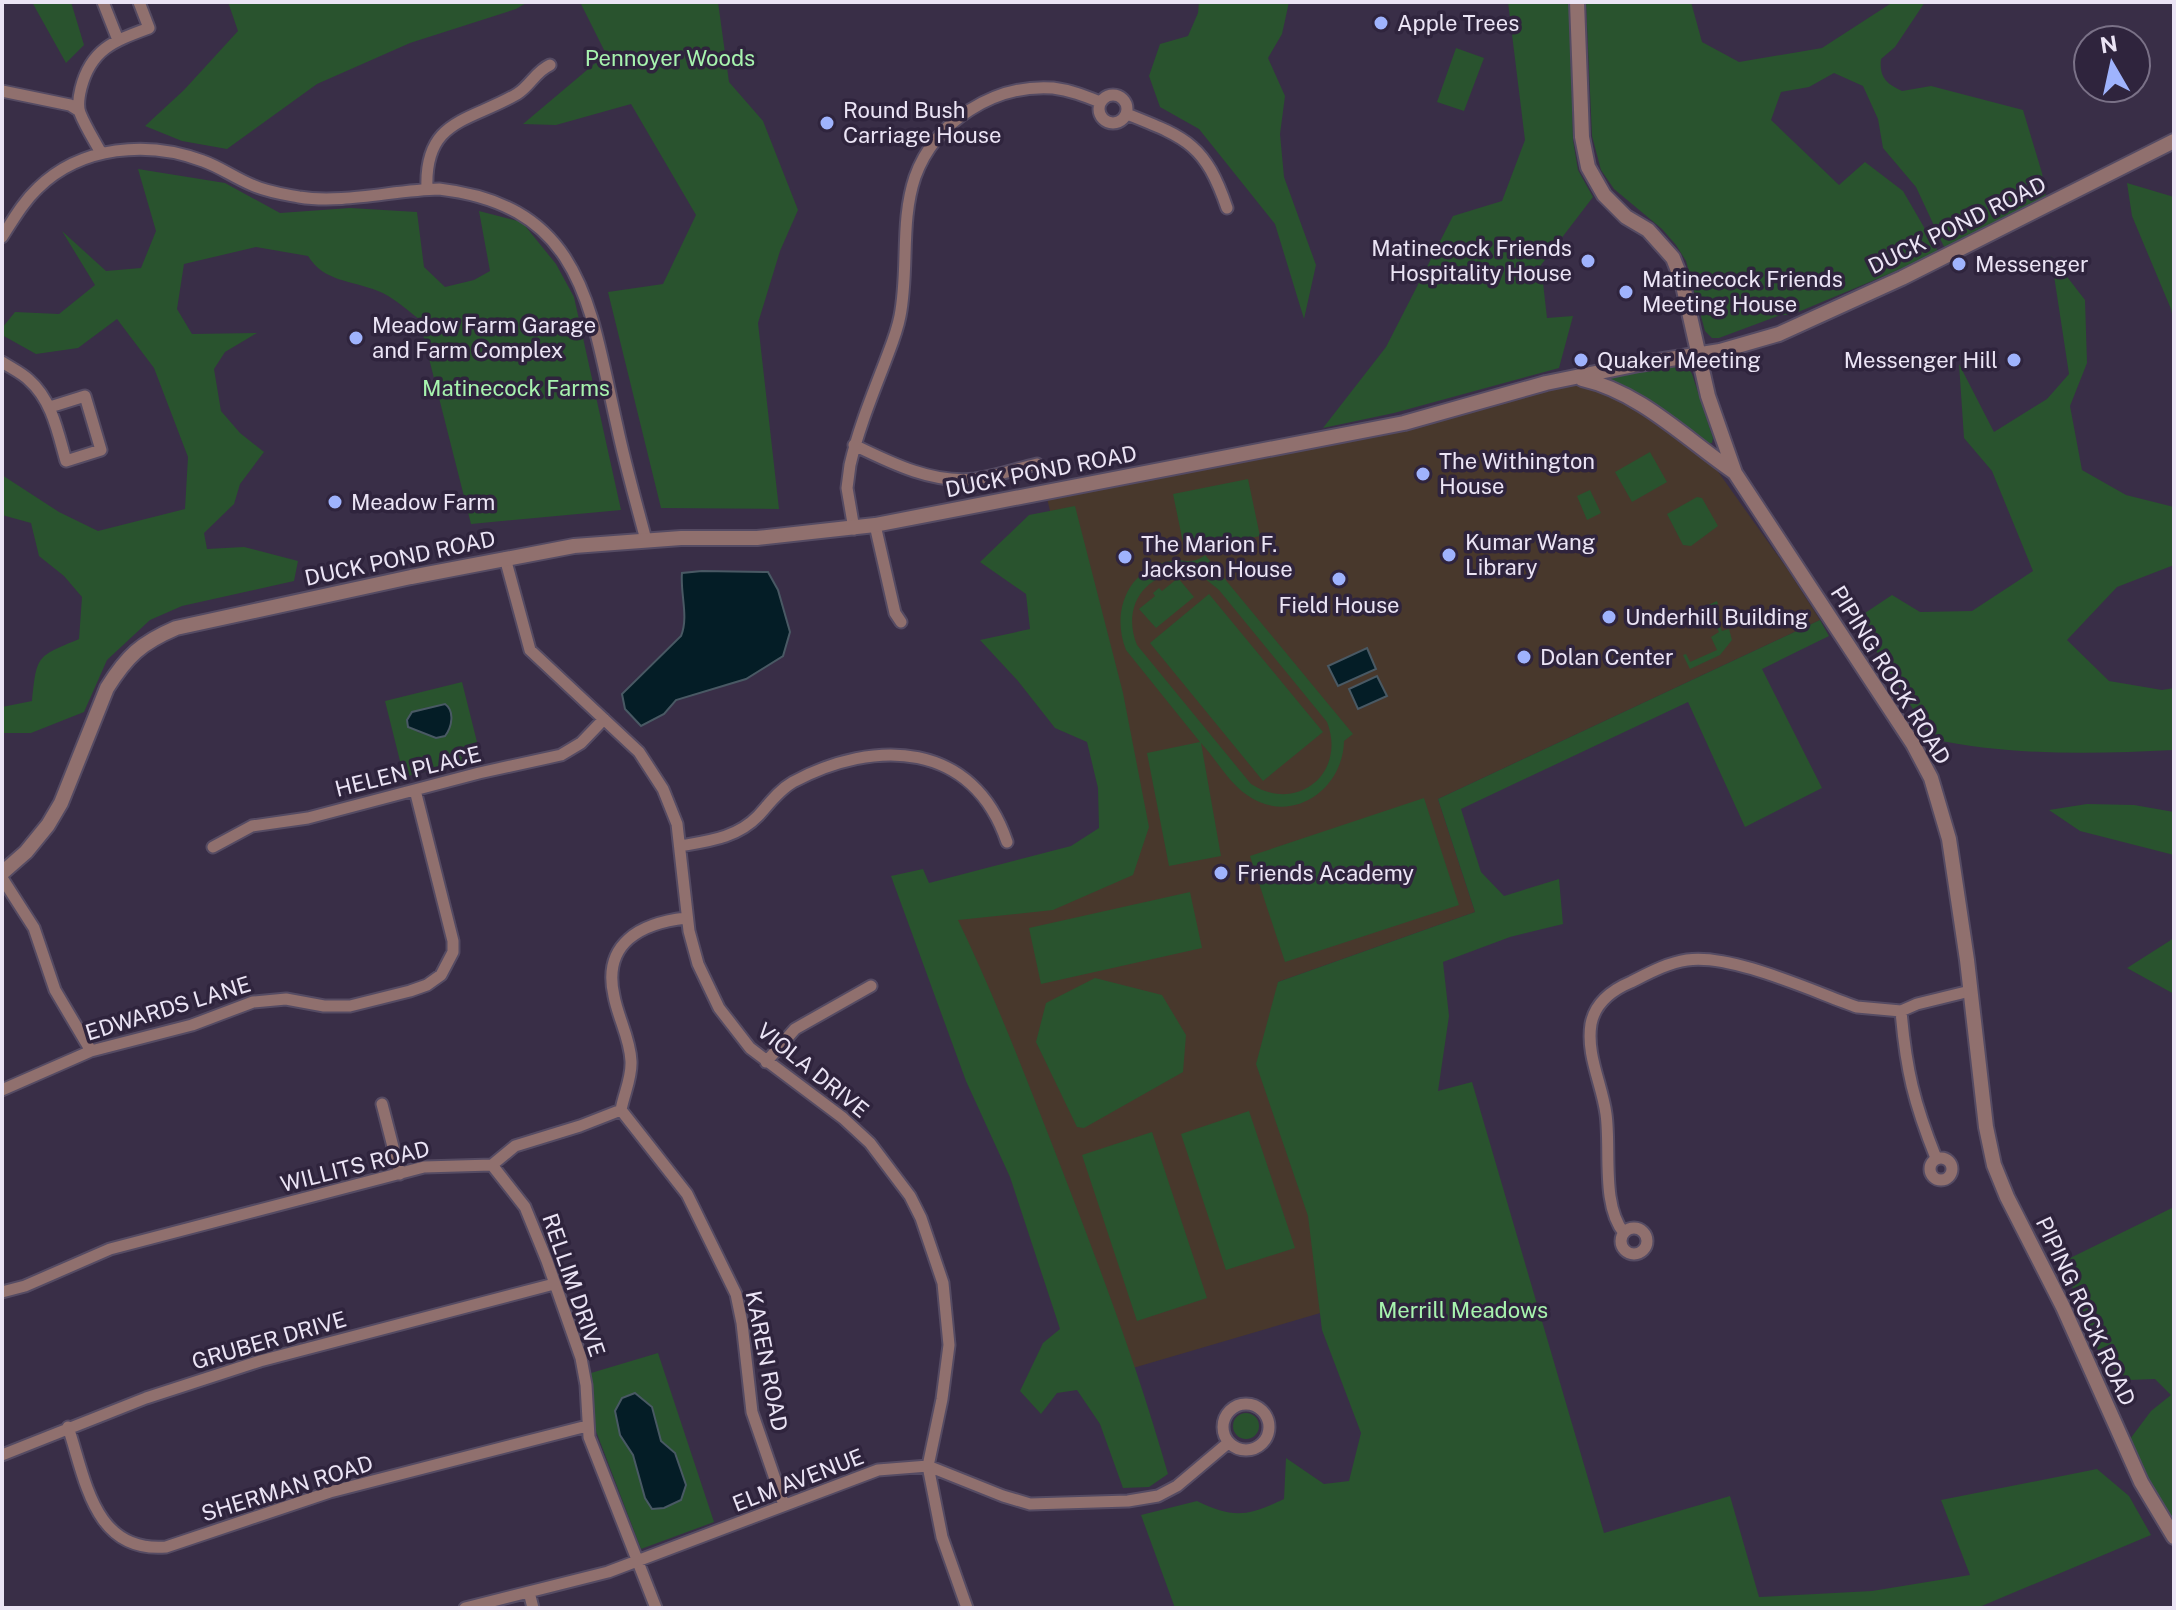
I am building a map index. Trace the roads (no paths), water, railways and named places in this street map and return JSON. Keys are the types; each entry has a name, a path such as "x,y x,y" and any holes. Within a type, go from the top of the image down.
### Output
{"street":[{"path":"103,2 118,40"},
{"path":"78,110 87,67 96,55 118,40 149,28 139,2"},
{"name":"PIPING ROCK ROAD","path":"1577,2 1582,137 1588,167 1604,195 1626,217 1648,230 1673,258 1682,281 1714,417 1735,473 1913,744 1931,778 1949,839 1986,1127 1994,1165 2063,1307 2141,1482 2174,1537"},
{"path":"427,189 429,157 442,133 469,115 522,91 539,71 550,65"},
{"path":"854,529 847,488 854,445 900,317 915,176 940,136 955,120 987,99 1034,88 1077,93 1100,102"},
{"path":"2,91 70,105 78,110 101,153"},
{"path":"1116,95 1124,100 1127,114 1119,122 1106,122 1098,111 1100,102 1107,96 1116,95"},
{"path":"1127,114 1176,133 1195,148 1217,178 1227,208"},
{"name":"DUCK POND ROAD","path":"2,875 26,852 61,803 107,688 127,658 150,639 198,622 574,546 646,540 757,538 854,529 1389,426 1574,377 1697,355 1779,334 1798,326 1944,257 2174,141"},
{"path":"2,237 17,212 46,181 69,166 101,153 131,149 180,154 203,161 253,186 305,198 427,189 461,192 513,208 551,239 569,264 590,307 646,540"},
{"path":"2,362 29,380 50,407 66,461 101,450 85,396 50,407"},
{"path":"1574,377 1601,383 1634,400 1735,473"},
{"path":"854,445 892,464 935,477 974,479 1037,464"},
{"path":"875,525 895,613 901,622"},
{"name":"VIOLA DRIVE","path":"505,558 530,650 639,752 655,775 674,815 684,872 686,918 698,964 710,992 737,1033 766,1062 843,1118 870,1143 910,1196 930,1239 943,1283 949,1345 928,1466 942,1537 967,1608"},
{"name":"HELEN PLACE","path":"213,847 252,826 308,818 561,755 581,743 604,719"},
{"path":"680,846 737,832 756,819 794,781 863,757 898,753 941,764 964,780 985,801 1007,842"},
{"name":"EDWARDS LANE","path":"2,1090 91,1051 192,1025 253,1002 276,998 324,1006 350,1006 410,991 434,981 449,962 453,941 415,790"},
{"path":"2,875 34,928 55,990 91,1051"},
{"path":"492,1165 515,1146 621,1110 631,1062 627,1035 611,979 614,962 630,937 646,926 686,918"},
{"path":"1624,1233 1613,1211 1606,1112 1591,1043 1594,1016 1612,990 1674,963 1691,959 1749,968 1857,1007 1901,1011 1970,991"},
{"path":"766,1062 787,1036 802,1024 871,986"},
{"path":"1901,1011 1911,1089 1936,1158"},
{"path":"382,1104 400,1174"},
{"name":"KAREN ROAD","path":"621,1110 687,1194 736,1294 752,1412 784,1505"},
{"name":"WILLITS ROAD","path":"2,1292 25,1286 110,1249 424,1167 492,1165"},
{"name":"RELLIM DRIVE","path":"492,1165 530,1216 581,1358 589,1437 656,1608"},
{"name":"GRUBER DRIVE","path":"2,1455 146,1398 260,1361 554,1284"},
{"path":"1251,1404 1264,1412 1270,1427 1259,1447 1245,1451 1228,1443 1222,1424 1229,1410 1251,1404"},
{"name":"SHERMAN ROAD","path":"68,1427 101,1519 126,1542 151,1548 166,1547 330,1492 587,1426"},
{"name":"ELM AVENUE","path":"465,1608 638,1562 878,1470 928,1466 1030,1504 1128,1501 1158,1496 1177,1486 1228,1443"},
{"path":"529,1592 533,1608"}],"water":[{"path":"768,572 778,590 790,632 783,656 746,679 676,700 664,714 641,726 625,709 622,694 681,636 684,621 682,573"},
{"path":"1367,648 1376,669 1338,686 1328,666"},
{"path":"1377,676 1387,696 1358,709 1349,689"},
{"path":"445,704 451,719 445,736 436,738 408,727 407,720 412,712"},
{"path":"635,1393 652,1407 661,1441 675,1453 686,1485 681,1500 664,1508 652,1509 645,1498 633,1455 620,1435 615,1411 622,1398"}],"place":[{"name":"Apple Trees","path":"1381,23"},
{"name":"Round Bush Carriage House","path":"827,123"},
{"name":"Matinecock Friends Hospitality House","path":"1588,261"},
{"name":"Messenger","path":"1959,264"},
{"name":"Matinecock Friends Meeting House","path":"1626,292"},
{"name":"Meadow Farm Garage and Farm Complex","path":"356,338"},
{"name":"Quaker Meeting","path":"1581,360"},
{"name":"Messenger Hill","path":"2014,360"},
{"name":"The Withington House","path":"1423,474"},
{"name":"Meadow Farm","path":"335,502"},
{"name":"Kumar Wang Library","path":"1449,555"},
{"name":"The Marion F. Jackson House","path":"1125,557"},
{"name":"Field House","path":"1339,579"},
{"name":"Underhill Building","path":"1609,617"},
{"name":"Dolan Center","path":"1524,657"},
{"name":"Friends Academy","path":"1221,873"}],"park label":[{"name":"Pennoyer Woods","path":"670,58"},
{"name":"Matinecock Farms","path":"516,388"},
{"name":"Merrill Meadows","path":"1463,1310"}]}
